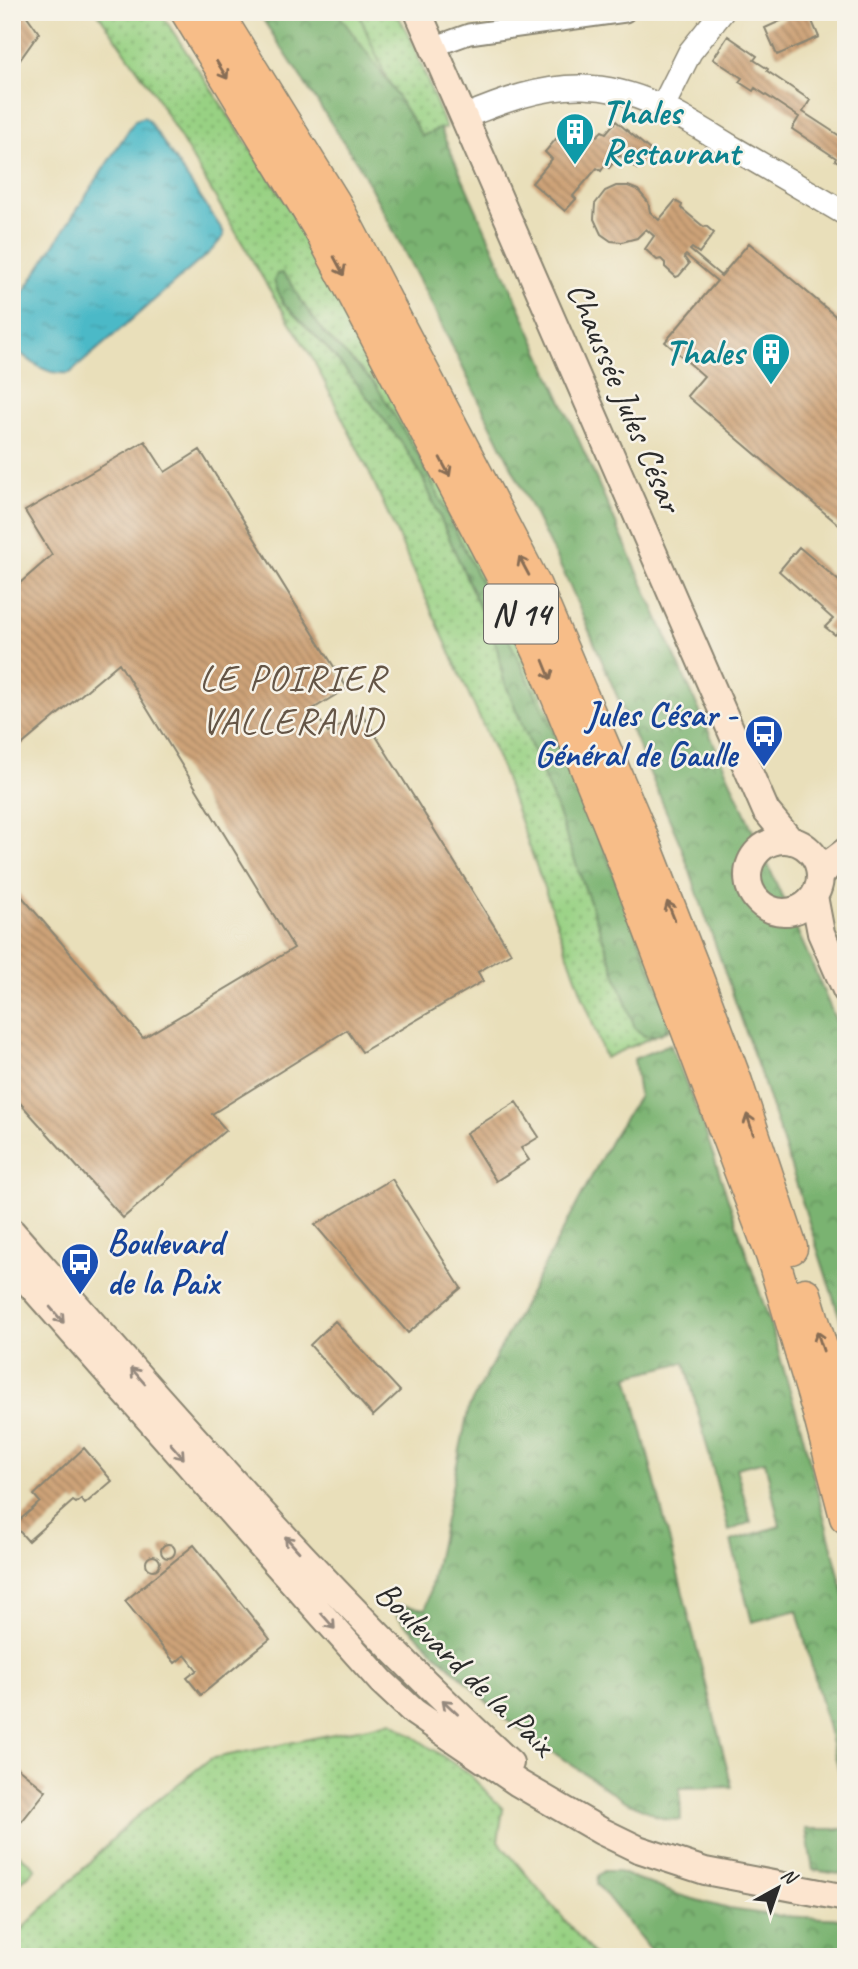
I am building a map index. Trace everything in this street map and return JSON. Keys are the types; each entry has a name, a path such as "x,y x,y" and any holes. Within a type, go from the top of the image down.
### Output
{"highway":[{"name":"N 14","path":"187,12 319,228 513,596 541,656 619,848 772,1255 819,1413 846,1517"},
{"name":"N 14","path":"216,12 335,205 535,586 637,825 736,1082 819,1335 846,1430"}],"main road":[{"name":"Chaussée Jules César","path":"418,12 766,811 800,846"},
{"path":"761,848 766,811"},
{"path":"821,933 792,912 770,909 753,895 748,871 752,858 761,848 775,841 844,852"},
{"path":"800,846 817,862 821,933 846,990"},
{"path":"792,912 800,908 844,852"},
{"name":"Boulevard de la Paix","path":"12,1232 181,1424 332,1587 442,1700 562,1808"},
{"name":"Boulevard de la Paix","path":"12,1264 381,1681 414,1712 477,1756 611,1836 666,1859 705,1871 846,1898"}],"street":[{"path":"444,43 469,34 625,12"},
{"path":"663,106 690,52 721,13"},
{"path":"464,117 535,92 582,87 625,92 663,106 846,215"}],"green space":[{"path":"97,12 160,12 285,201 419,437 514,635 575,770 678,1025 665,1032 669,1027 547,718 495,613 376,385 325,334 300,300 291,282 283,303 355,381 404,446 422,476 497,647 503,678 553,799 635,1028 644,1036 655,1036 605,1058 498,759 371,476 314,361 151,88"},
{"path":"258,12 337,12 387,80 422,136 440,128 812,964 846,1045 846,1337 766,1090 681,846 570,586 427,295 360,167"},
{"path":"337,12 358,12 387,80"},
{"path":"358,12 396,12 411,39 446,128 422,136 387,80"},
{"path":"282,273 291,282 300,300 325,334 376,385 419,456 586,804 668,1014 666,1029 660,1034 644,1036 635,1028 553,799 503,678 497,647 422,476 404,446 355,381 283,303 274,281 277,274"},
{"path":"670,1044 703,1125 768,1317 800,1424 846,1602 846,1797 797,1610 752,1622 731,1541 780,1526 765,1461 736,1468 751,1522 729,1531 685,1362 628,1376 732,1787 680,1788 681,1820 664,1819 623,1800 505,1719 397,1616 397,1605 426,1609 469,1407 611,1140 639,1096 634,1059"},
{"path":"392,1722 469,1774 503,1809 498,1841 596,1957 12,1957 12,1939 131,1821 210,1759"},
{"path":"806,1829 846,1829 846,1875 813,1870"},
{"path":"12,1848 36,1868 12,1890"},
{"path":"604,1871 616,1871 679,1895 729,1909 779,1916 846,1919 846,1957 656,1957 597,1884 598,1877"}],"water":[{"path":"144,117 224,236 212,250 70,373 45,370 12,346 12,310 135,120"}],"building":[{"path":"12,12 24,12 39,33 12,71"},
{"path":"800,12 808,12 819,37 777,55 765,28"},
{"path":"728,36 757,56 754,60 768,69 767,71 810,100 803,112 846,140 846,167 792,129 799,117 755,88 753,91 739,82 742,78 713,59"},
{"name":"Thales Restaurant","path":"616,121 651,151 637,169 619,155 609,168 605,165 601,171 597,168 573,196 576,199 565,211 532,183 552,159 545,152 560,134 568,140 582,123 597,136 602,131 606,133"},
{"name":"Thales","path":"616,186 628,186 638,190 648,202 650,212 659,220 675,201 682,205 681,208 714,233 699,253 692,248 690,250 721,276 749,243 846,325 846,531 687,396 704,376 665,342 717,281 686,255 684,257 689,264 676,277 661,259 657,260 645,249 654,236 646,229 637,238 622,242 611,241 601,234 594,219 595,204 605,191"},
{"path":"145,441 165,472 200,450 347,688 313,709 328,733 361,712 511,953 478,972 483,981 362,1052 347,1030 212,1114 226,1130 123,1218 12,1094 12,885 143,1038 294,948 119,663 12,753 12,590 52,555 25,511"},
{"path":"799,547 846,587 846,628 843,626 835,635 825,627 833,619 779,571"},
{"path":"516,1102 539,1137 521,1148 529,1160 496,1181 466,1133"},
{"path":"392,1179 461,1288 408,1333 315,1225"},
{"path":"335,1321 400,1391 373,1416 310,1345"},
{"path":"84,1448 112,1481 85,1504 81,1499 76,1503 73,1501 28,1541 14,1525 40,1502 34,1495"},
{"path":"168,1544 173,1546 173,1556 168,1558 163,1556 161,1551 163,1546"},
{"path":"194,1545 270,1639 201,1695 187,1678 197,1670 185,1655 175,1663 125,1601"},
{"path":"153,1556 158,1558 158,1568 153,1570 148,1568 146,1563 148,1558"},
{"path":"12,1763 46,1791 22,1821 12,1813"}],"place":[{"name":"Thales Restaurant","path":"575,166"},
{"name":"Thales","path":"771,386"},
{"name":"Jules César - Général de Gaulle","path":"764,768"},
{"name":"Boulevard de la Paix","path":"80,1296"}],"district":[{"name":"LE POIRIER VALLERAND","path":"293,698"}]}
